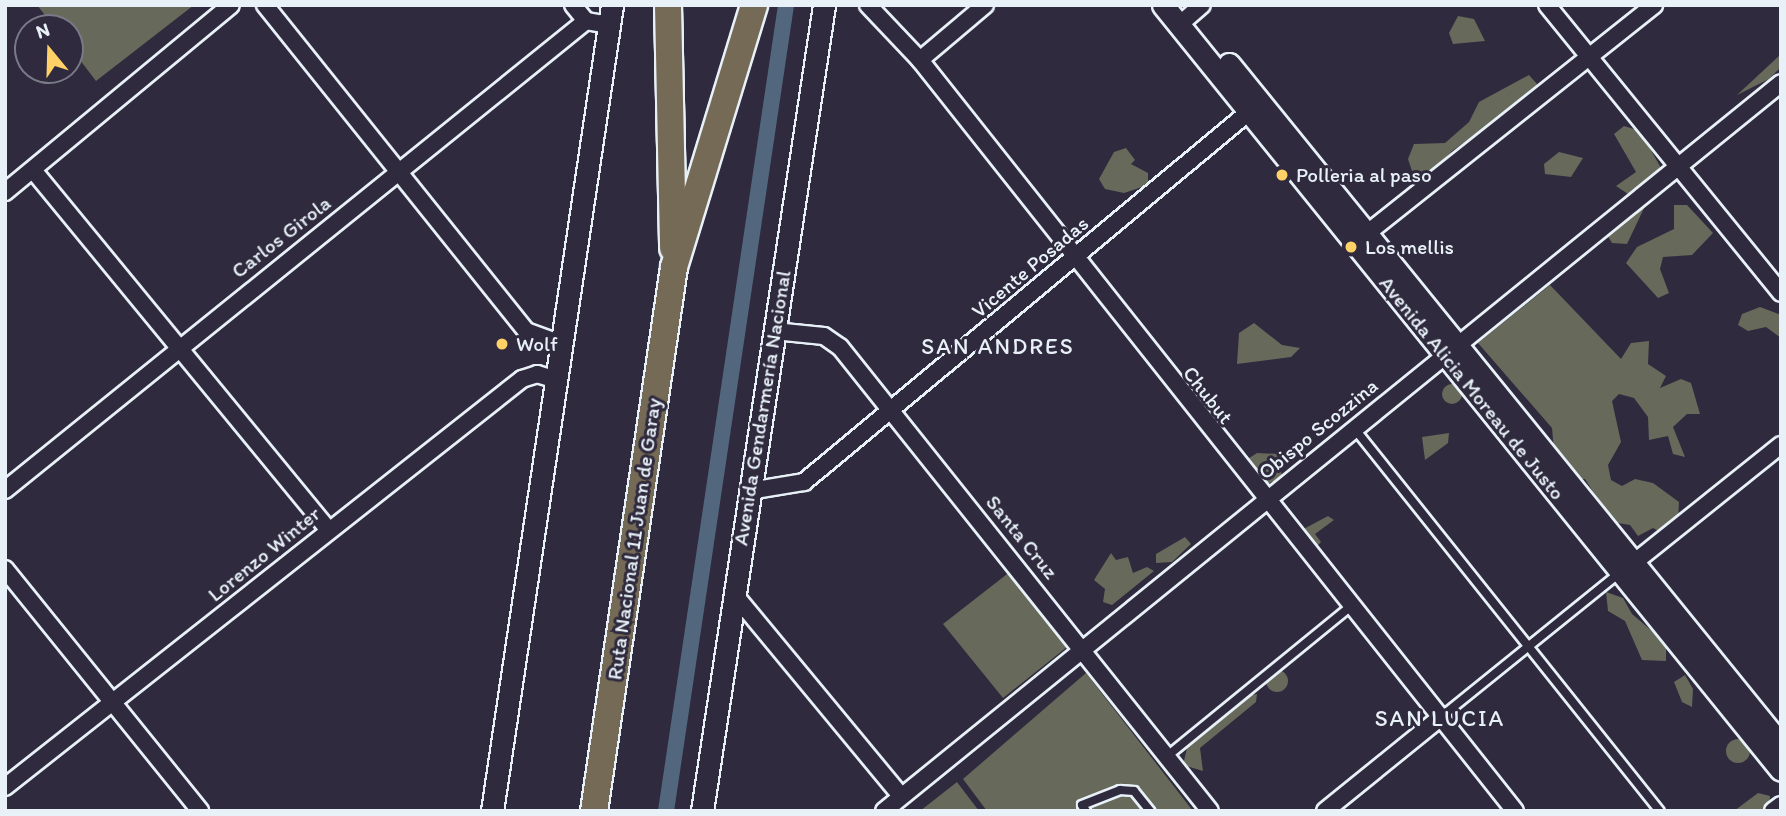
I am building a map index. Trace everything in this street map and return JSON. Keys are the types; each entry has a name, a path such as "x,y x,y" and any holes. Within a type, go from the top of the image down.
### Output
{"highway":[{"name":"Ruta Nacional 11 Juan de Garay","path":"668,5 674,267"},
{"name":"Ruta Nacional 11 Juan de Garay","path":"594,811 674,267 754,5"}],"main road":[{"name":"Avenida Gendarmería Nacional","path":"702,811 824,5"},
{"name":"Avenida Alicia Moreau de Justo","path":"1163,5 1188,13 1255,107 1627,568 1781,770"},
{"path":"492,811 610,15"},
{"name":"Avenida Alicia Moreau de Justo","path":"1627,568 1781,746"}],"street":[{"path":"5,192 231,5"},
{"path":"265,5 401,169 526,331 562,344"},
{"path":"573,5 586,21 610,15"},
{"name":"Chubut","path":"868,5 920,60 1263,500 1515,811"},
{"path":"920,60 985,5"},
{"path":"1548,5 1781,293"},
{"path":"1361,238 1654,5"},
{"name":"Carlos Girola","path":"5,490 177,347 586,21"},
{"name":"Obispo Scozzina","path":"884,811 1082,646 1781,83"},
{"name":"Vicente Posadas","path":"749,491 804,482 1255,107"},
{"path":"33,170 328,529"},
{"name":"Santa Cruz","path":"774,331 824,336 892,408 1210,811"},
{"name":"Lorenzo Winter","path":"5,787 328,529 522,379 537,374 557,380"},
{"path":"1627,568 1781,445"},
{"path":"5,569 201,811"},
{"path":"734,594 901,796"},
{"path":"1325,811 1441,717"},
{"path":"1773,811 1781,805"}],"lane":[{"path":"1354,428 1660,811"},
{"path":"1441,717 1627,568"},
{"path":"1166,757 1351,606"},
{"path":"1086,811 1082,805 1120,790 1135,791 1150,811"}],"green space":[{"path":"37,5 194,5 96,81 84,65 84,14 44,14"},
{"path":"1458,16 1474,19 1485,41 1453,44 1449,33"},
{"path":"1781,54 1781,67 1769,79 1737,95"},
{"path":"1529,75 1537,84 1534,93 1452,151 1428,177 1413,174 1408,159 1414,144 1445,143 1469,122 1479,102"},
{"path":"1624,126 1640,131 1661,168 1628,194 1616,186 1636,172 1614,134"},
{"path":"1126,148 1135,160 1131,164 1148,173 1148,185 1124,193 1105,189 1099,179 1114,152"},
{"path":"1559,152 1583,158 1571,177 1545,174 1544,164"},
{"path":"1647,202 1627,244 1612,243 1606,233"},
{"path":"1674,205 1687,205 1713,233 1692,255 1663,257 1660,269 1669,293 1658,298 1626,263 1637,247 1674,229"},
{"path":"1550,285 1621,359 1631,343 1649,341 1648,364 1666,376 1660,388 1681,379 1691,383 1700,414 1687,414 1673,427 1685,457 1673,454 1668,436 1649,440 1648,417 1634,398 1619,394 1612,401 1621,442 1608,465 1611,480 1622,486 1635,479 1653,483 1679,502 1678,522 1660,532 1653,528 1638,536 1630,525 1612,522 1585,479 1576,479 1554,451 1552,428 1478,343"},
{"path":"1760,307 1781,315 1781,338 1766,327 1748,331 1738,325 1742,314"},
{"path":"1254,323 1282,345 1300,348 1291,357 1237,364 1239,333"},
{"path":"1175,371 1222,412 1222,435"},
{"path":"1452,384 1459,387 1462,394 1459,401 1452,404 1445,401 1442,394 1445,387"},
{"path":"1449,433 1448,443 1425,460 1422,437"},
{"path":"1257,453 1279,454 1282,478 1262,486 1246,460"},
{"path":"1328,516 1334,520 1315,534 1321,542 1314,549 1298,532"},
{"path":"1185,537 1191,544 1172,562 1156,563 1156,554"},
{"path":"1111,553 1116,560 1128,557 1133,573 1147,567 1154,571 1112,605 1103,602 1105,589 1094,580"},
{"path":"1011,571 1067,647 1003,698 943,624"},
{"path":"1606,592 1623,598 1632,614 1666,643 1666,661 1642,660 1625,621 1608,611"},
{"path":"1277,670 1285,673 1288,681 1285,689 1277,692 1269,689 1266,681 1269,673"},
{"path":"1086,673 1193,811 987,811 963,779"},
{"path":"1685,675 1693,689 1692,707 1682,702 1674,682"},
{"path":"1257,694 1256,702 1200,748 1203,771 1183,765 1188,744 1245,696"},
{"path":"1738,739 1746,743 1750,751 1746,759 1738,763 1730,759 1726,751 1730,743"},
{"path":"957,782 979,811 920,811"},
{"path":"1758,793 1770,796 1769,811 1734,811"}],"waterway":[{"path":"666,811 786,5"}],"place":[{"name":"Polleria al paso","path":"1282,175"},
{"name":"Los mellis","path":"1351,247"},
{"name":"Wolf","path":"502,344"}],"district":[{"name":"SAN ANDRES","path":"998,346"},
{"name":"SAN LUCIA","path":"1440,718"}]}
